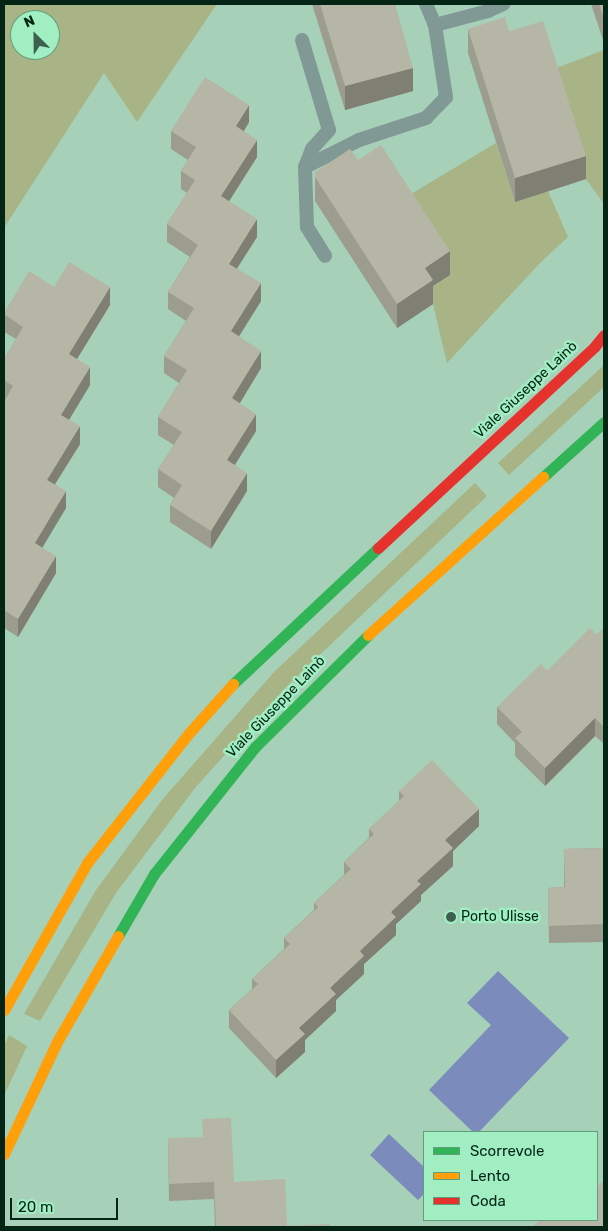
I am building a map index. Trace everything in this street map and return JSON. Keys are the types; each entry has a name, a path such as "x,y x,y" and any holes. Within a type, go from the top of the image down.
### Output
{"main road":[{"name":"Viale Giuseppe Lainò","path":"4,1010 87,863 189,733 235,682 595,346 604,335"},
{"name":"Viale Giuseppe Lainò","path":"4,1154 58,1040 154,874 255,747 364,639 604,422"}],"lane":[{"path":"305,167 359,140 426,118 446,97 435,25 426,4"},
{"path":"435,25 488,11 503,4"},
{"path":"302,40 329,130 312,149 305,167 306,227 325,256"}],"green space":[{"path":"4,4 217,4 137,122 104,73 4,228"},
{"path":"604,50 604,204 586,179 551,70"},
{"path":"496,143 515,202 548,191 568,237 541,262 447,363 433,304 425,292 450,275 401,200"},
{"path":"604,365 604,387 509,475 498,463"},
{"path":"475,483 487,496 285,688 195,788 116,893 40,1021 24,1014 96,890 162,800 274,672"},
{"path":"9,1035 27,1046 4,1096 4,1046"}],"water":[{"path":"498,971 569,1038 480,1131 472,1131 429,1090 491,1025 467,1003"},
{"path":"389,1134 423,1166 423,1195 418,1200 370,1155"}],"building":[{"path":"320,4 395,4 413,68 345,86"},
{"path":"599,4 604,4 604,19"},
{"path":"505,17 509,31 543,21 586,156 515,178 468,29"},
{"path":"205,77 249,105 236,126 257,140 221,196 257,219 229,264 261,283 231,331 261,351 232,398 256,414 227,460 247,473 211,531 170,505 182,485 158,469 182,432 158,417 187,370 164,356 194,308 168,292 198,245 167,224 195,180 181,171 196,147 171,131"},
{"path":"381,145 450,251 425,268 433,280 397,304 315,177 315,172 350,149 358,160"},
{"path":"69,262 110,287 69,354 90,367 61,415 80,426 47,480 66,491 35,543 56,556 18,619 4,610 4,402 13,386 4,380 4,359 23,327 4,313 29,271 54,287"},
{"path":"590,628 597,635 604,628 604,724 603,726 595,718 545,768 515,738 522,732 497,707 541,664 547,671"},
{"path":"432,760 479,809 445,840 453,848 417,881 421,884 391,912 396,917 360,951 364,956 330,988 336,994 299,1028 305,1034 276,1060 229,1010 258,984 252,979 290,944 284,938 318,907 314,903 351,869 344,862 374,834 369,829 404,796 399,791"},
{"path":"604,848 604,924 549,926 548,888 565,887 564,849"},
{"path":"231,1118 234,1182 285,1179 287,1226 216,1227 214,1182 169,1184 168,1138 203,1137 202,1119"},
{"path":"604,1180 604,1227 532,1227 539,1221 598,1221 598,1186"},
{"path":"330,1224 330,1227 261,1227"}],"traffic: fast":[{"path":"543,477 604,422"},
{"path":"233,684 378,548"},
{"path":"118,936 154,874 255,747 368,635"}],"traffic: slow":[{"path":"368,635 543,477"},
{"path":"4,1010 87,863 189,733 233,684"},
{"path":"4,1154 58,1040 118,936"}],"traffic: jam":[{"path":"378,548 595,346 604,335"}],"place":[{"name":"Porto Ulisse","path":"451,917"}]}
